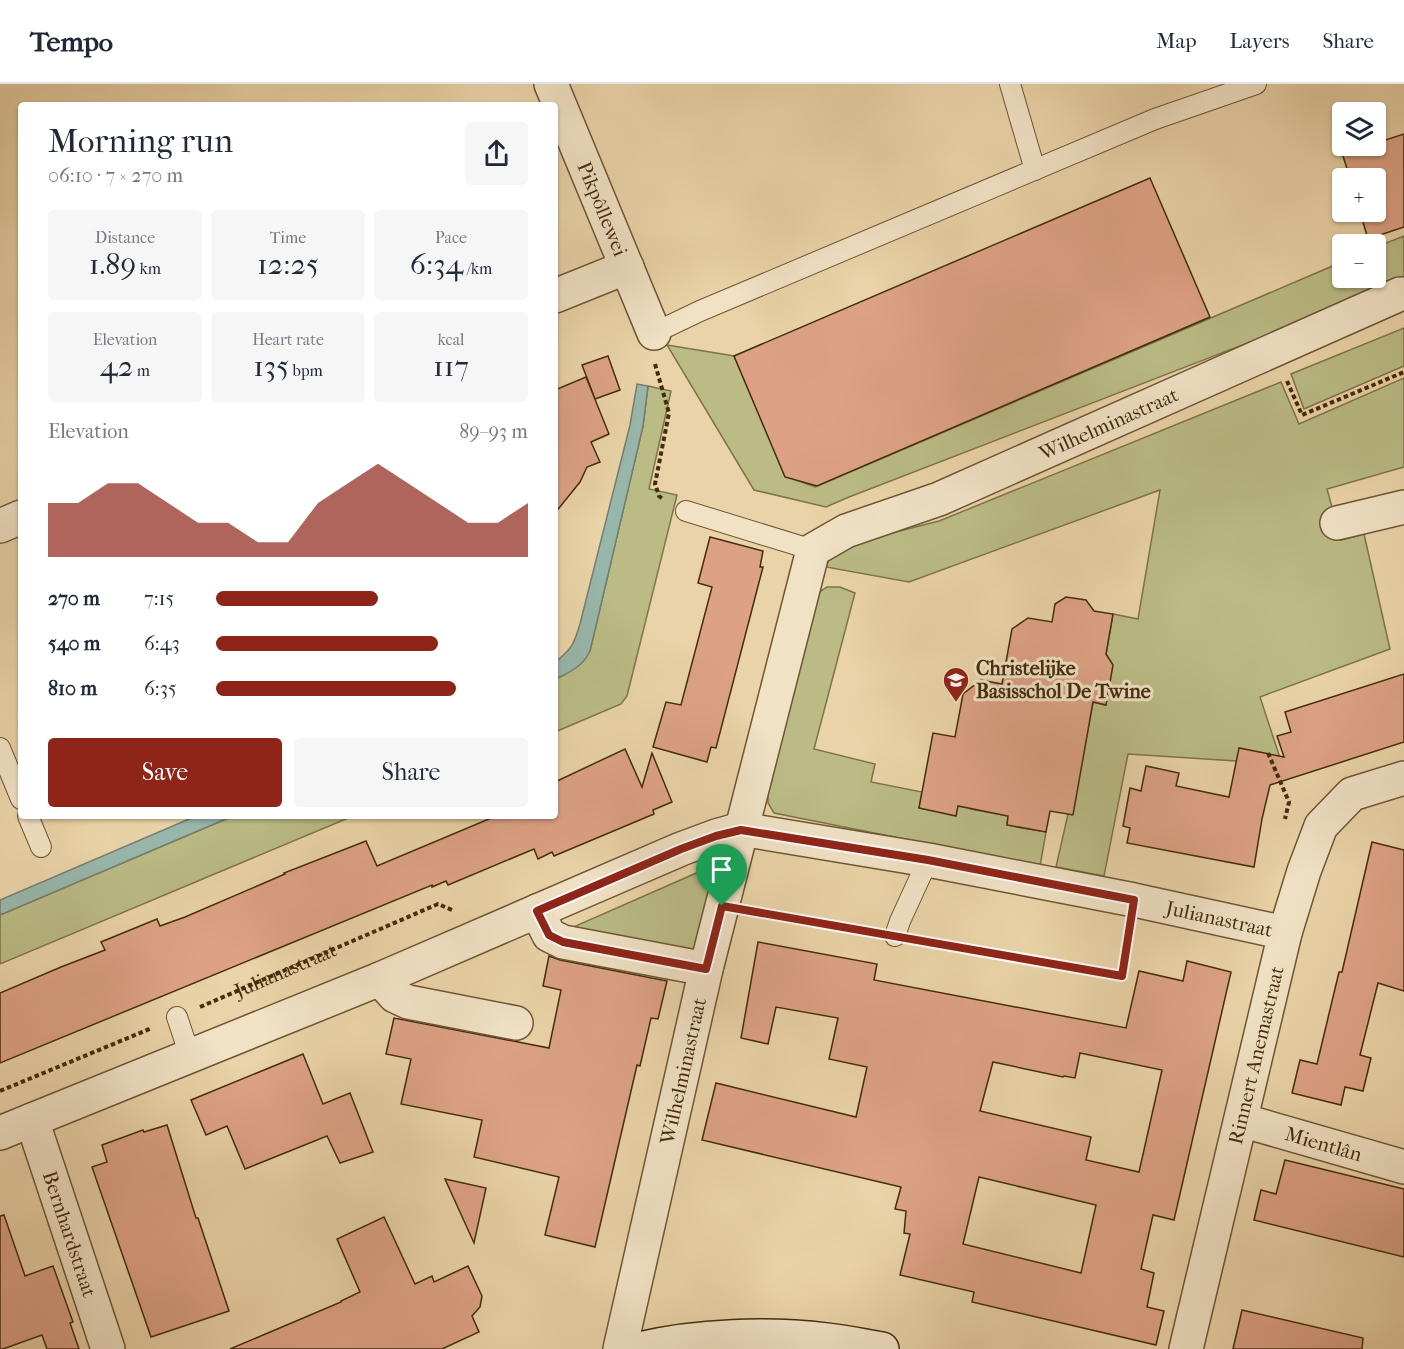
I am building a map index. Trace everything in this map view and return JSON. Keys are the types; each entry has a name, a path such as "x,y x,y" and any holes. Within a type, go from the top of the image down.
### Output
{"street":[{"name":"Pikpôllewei","path":"551,84 654,333"},
{"path":"558,295 627,267"},
{"name":"Wilhelminastraat","path":"620,1349 706,969 813,550 846,531 939,500 1404,294"},
{"path":"1337,523 1404,507"},
{"path":"0,526 18,518"},
{"name":"Rinnert Anemastraat","path":"1186,1349 1285,933 1321,826 1352,794 1404,778"},
{"name":"Julianastraat","path":"0,1133 380,979 681,849 716,836 741,830 928,860 1134,900 1285,933"},
{"path":"537,911 549,935 563,942 706,969"},
{"path":"380,979 395,996 408,1002 516,1023"},
{"name":"Bernhardstraat","path":"32,1120 108,1349"},
{"name":"Mientlân","path":"1241,1120 1404,1167"},
{"path":"639,1349 667,1342 758,1336 828,1340 882,1349"}],"lane":[{"path":"1010,84 1035,170"},
{"path":"654,333 700,311 1155,119 1256,84"},
{"path":"686,511 813,550"},
{"path":"0,748 18,792"},
{"path":"29,819 40,847"},
{"path":"895,936 928,860"},
{"path":"177,1017 190,1056"}],"path":[{"path":"654,333 655,364 669,413 655,484 660,496 669,504 686,511"},
{"path":"1274,350 1302,415 1404,372"},
{"path":"1268,753 1289,802 1284,825"},
{"path":"722,906 1122,976 1134,900"},
{"name":"Julianastraat","path":"0,1091 438,904 455,911"}],"green space":[{"path":"1404,236 1404,285 1395,286 826,507 754,490 667,345 734,356 785,476 815,487 1332,266 1332,288 1386,288 1386,243"},
{"path":"1404,328 1404,366 1304,409 1291,374"},
{"path":"1404,378 1404,467 1327,489 1341,540 1364,534 1390,649 1260,697 1282,764 1128,754 1104,876 1056,867 1068,814 1073,810 1093,702 1105,705 1106,654 1113,614 1138,619 1160,490 909,582 826,567 833,548 939,521 1281,382 1299,424"},
{"path":"648,386 671,391 649,489 677,495 627,696 621,704 558,731 558,678 590,651 643,426"},
{"path":"827,587 840,587 855,593 814,749 875,764 871,782 922,792 919,808 955,815 958,805 970,807 970,809 1008,816 1007,825 1046,832 1040,866 774,813 768,803 768,787 816,594"},
{"path":"226,819 346,819 0,964 0,915"},
{"path":"701,871 712,882 692,963 571,928"}],"water":[{"path":"637,384 648,386 643,426 590,651 576,668 558,678 558,659 572,646 580,624 630,425"},
{"path":"189,819 226,819 0,915 0,900"}],"building":[{"path":"1404,134 1404,227 1383,234 1367,234 1363,222 1386,222 1386,168 1347,168 1343,156 1386,156 1386,140"},
{"path":"1150,178 1210,317 817,486 785,477 734,356"},
{"path":"608,356 620,390 595,399 582,365"},
{"path":"586,377 609,434 591,442 600,462 587,467 580,482 558,509 558,389"},
{"path":"710,537 763,551 760,567 763,567 716,748 711,747 707,762 653,747 666,702 681,705 712,587 698,583"},
{"path":"1066,597 1086,600 1094,611 1113,614 1106,654 1113,665 1106,705 1093,702 1073,815 1050,811 1046,832 1007,825 1008,816 958,806 956,816 919,808 933,733 955,737 963,694 981,680 1002,684 1012,629 1028,618 1052,622 1055,604"},
{"path":"1404,674 1404,742 1270,785 1254,867 1127,843 1130,828 1123,826 1130,788 1141,791 1146,766 1179,773 1176,786 1229,797 1239,748 1284,757 1277,736 1291,732 1285,712"},
{"path":"625,749 642,787 652,753 672,802 653,810 654,814 554,856 552,852 538,859 534,849 448,885 446,881 432,887 432,885 0,1063 0,993 105,950 101,942 157,919 160,926 185,917 284,873 366,841 377,866 489,819 558,819 558,781"},
{"path":"1372,842 1404,850 1404,991 1378,983 1360,1055 1371,1058 1363,1091 1345,1087 1341,1105 1292,1093 1300,1060 1317,1064 1339,972 1342,972"},
{"path":"758,942 877,964 874,980 1126,1028 1139,971 1183,981 1187,961 1231,972 1174,1220 1153,1215 1141,1269 1154,1273 1147,1307 1164,1311 1156,1345 972,1302 974,1292 900,1275 910,1234 904,1233 906,1211 895,1209 901,1187 702,1140 716,1083 856,1117 867,1067 829,1059 838,1018 776,1007 768,1044 741,1038","holes":["1080,1053 1162,1070 1139,1172 1086,1160 1091,1137 980,1111 993,1062 1075,1078","979,1177 1096,1205 1081,1273 963,1244"]},
{"path":"549,956 667,981 658,1019 651,1018 640,1066 637,1065 595,1247 545,1235 559,1177 474,1157 482,1120 401,1104 411,1059 386,1054 394,1018 549,1048 561,990 543,986"},
{"path":"303,1054 323,1104 350,1093 373,1152 340,1163 327,1136 245,1169 227,1126 206,1135 191,1100"},
{"path":"167,1125 196,1218 198,1218 229,1311 151,1337 92,1167 107,1162 102,1145 143,1130 144,1132"},
{"path":"1285,1160 1404,1189 1404,1257 1254,1220 1261,1190 1276,1194"},
{"path":"445,1179 486,1188 474,1243"},
{"path":"4,1215 25,1276 53,1266 73,1322 70,1323 79,1349 47,1349 42,1335 0,1349 0,1216"},
{"path":"384,1217 415,1284 432,1276 434,1282 468,1266 482,1296 480,1307 472,1316 479,1332 442,1349 230,1349 360,1292 337,1239"},
{"path":"1242,1310 1363,1338 1362,1349 1233,1349"}],"place":[{"name":"Christelijke Basisschol De Twine","path":"956,703"}],"route":[{"path":"741,830 928,860 1134,900 1122,976 722,906 706,969 563,942 549,935 537,911 681,849 716,836 741,830"}]}
